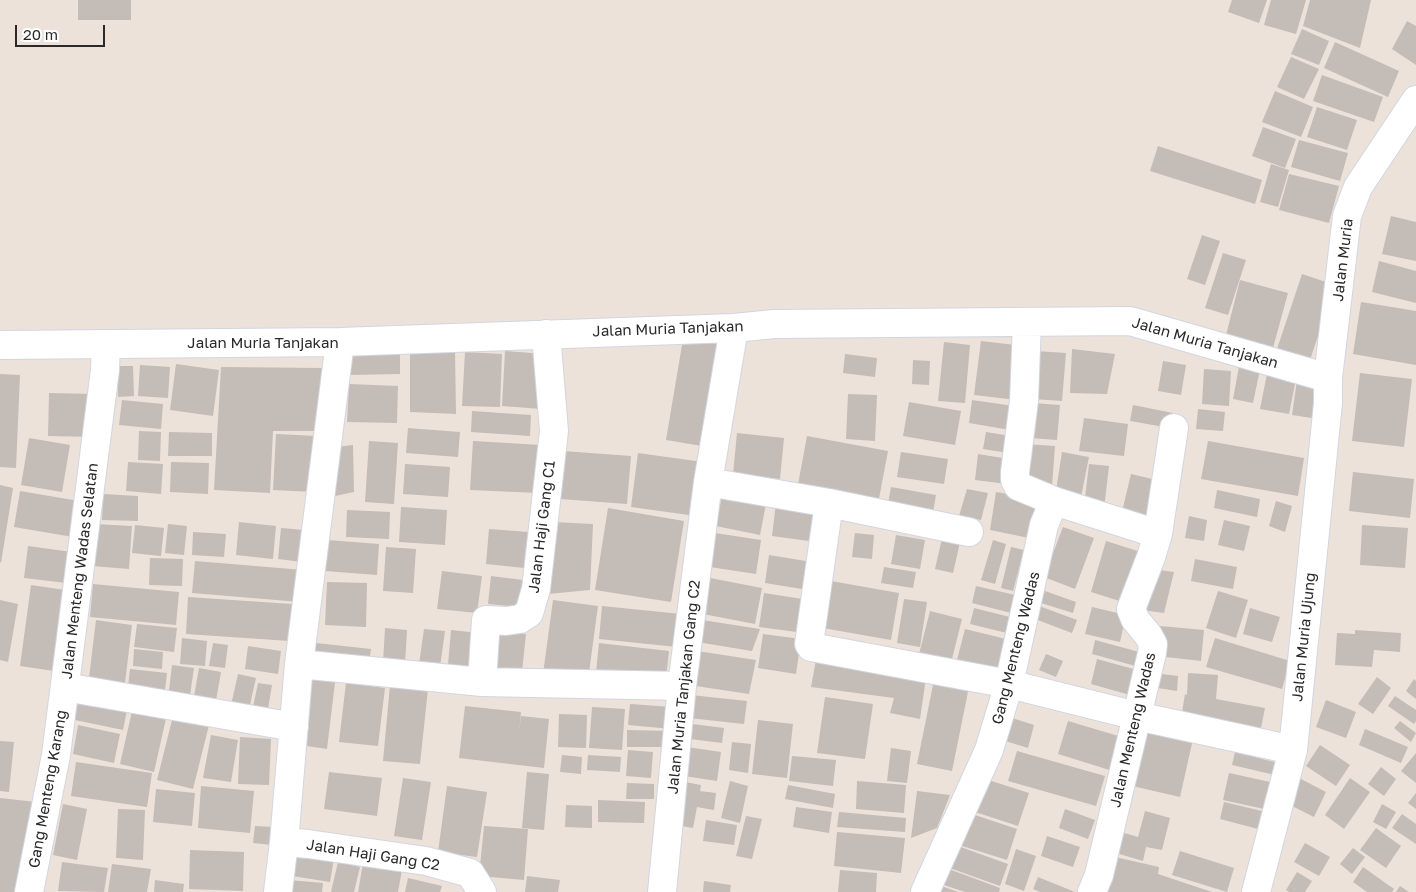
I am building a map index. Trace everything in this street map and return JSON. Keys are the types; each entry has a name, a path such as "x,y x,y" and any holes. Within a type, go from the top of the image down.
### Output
{"street":[{"name":"Jalan Muria","path":"1328,378 1347,216 1358,187 1416,100"},
{"name":"Jalan Muria Tanjakan","path":"0,345 340,342 734,328 774,324 1130,321 1328,378"},
{"path":"1027,322 1024,400 1015,480 1018,486 1054,501 1158,534"},
{"name":"Jalan Muria Tanjakan Gang C2","path":"662,892 682,686 708,482 734,328"},
{"name":"Jalan Haji Gang C1","path":"482,682 486,620 506,621 520,619 529,613 536,589 554,431 546,334"},
{"path":"278,892 299,664 340,342"},
{"name":"Jalan Menteng Wadas Selatan","path":"106,344 105,370 65,687 294,726"},
{"name":"Jalan Muria Ujung","path":"1256,892 1293,750 1328,403 1328,378"},
{"name":"Jalan Menteng Wadas","path":"1092,892 1099,875 1152,653 1153,644 1135,619 1131,609 1158,534 1174,428"},
{"path":"708,482 829,503 969,532"},
{"name":"Gang Menteng Wadas","path":"925,892 989,750 1009,684 1044,525 1054,501"},
{"path":"829,503 809,644 811,647 1009,684 1137,716 1293,750"},
{"path":"299,664 482,682 682,686"},
{"name":"Gang Menteng Karang","path":"29,892 56,755 65,687"},
{"name":"Jalan Haji Gang C2","path":"284,842 426,861 470,873 482,892"}],"building":[{"path":"78,0 131,0 131,20 78,20"},
{"path":"1232,0 1267,0 1259,23 1228,12"},
{"path":"1271,0 1306,0 1296,34 1264,25"},
{"path":"1310,0 1371,0 1360,48 1303,26"},
{"path":"1407,21 1416,26 1416,65 1392,49"},
{"path":"1302,29 1329,41 1319,65 1291,54"},
{"path":"1335,42 1399,71 1388,97 1324,68"},
{"path":"1291,57 1319,69 1304,99 1277,87"},
{"path":"1322,75 1383,97 1374,122 1313,101"},
{"path":"1275,91 1313,107 1301,137 1262,122"},
{"path":"1317,107 1357,120 1347,150 1307,137"},
{"path":"1263,127 1296,139 1285,168 1252,156"},
{"path":"1299,140 1348,153 1340,181 1291,167"},
{"path":"1158,146 1262,180 1255,204 1150,171"},
{"path":"1271,164 1289,170 1278,207 1260,202"},
{"path":"1289,174 1339,186 1329,223 1279,210"},
{"path":"1391,216 1416,222 1416,261 1382,254"},
{"path":"1202,235 1220,241 1205,285 1187,279"},
{"path":"1223,253 1246,260 1228,315 1205,308"},
{"path":"1379,261 1416,271 1416,303 1372,292"},
{"path":"1302,274 1335,285 1310,360 1277,349"},
{"path":"1240,280 1288,293 1273,348 1226,335"},
{"path":"1361,302 1416,311 1416,365 1353,354"},
{"path":"683,339 724,345 708,447 666,440"},
{"path":"981,341 1024,346 1017,400 974,395"},
{"path":"944,342 970,345 965,403 938,401"},
{"path":"1072,349 1115,354 1107,394 1070,393"},
{"path":"455,351 456,414 410,412 410,353"},
{"path":"505,351 545,354 541,409 502,406"},
{"path":"1036,351 1066,353 1062,401 1033,399"},
{"path":"400,352 400,374 348,375 348,353"},
{"path":"465,352 502,354 500,407 462,406"},
{"path":"845,354 877,358 875,377 843,373"},
{"path":"913,360 930,361 929,385 912,384"},
{"path":"1163,361 1186,365 1181,395 1158,391"},
{"path":"1240,361 1261,365 1253,403 1233,399"},
{"path":"176,364 219,370 213,416 170,410"},
{"path":"140,365 170,367 168,398 138,396"},
{"path":"117,366 133,366 134,396 118,397"},
{"path":"221,367 323,368 322,431 273,431 270,493 214,490"},
{"path":"1204,369 1231,371 1229,406 1202,404"},
{"path":"1360,373 1412,379 1404,447 1352,441"},
{"path":"0,374 20,375 16,468 0,467"},
{"path":"1267,374 1296,379 1289,414 1260,409"},
{"path":"1297,380 1323,383 1318,419 1292,415"},
{"path":"349,384 398,386 397,423 347,422"},
{"path":"49,393 95,394 94,437 48,436"},
{"path":"848,394 877,395 875,441 846,439"},
{"path":"122,400 163,404 161,429 119,425"},
{"path":"972,400 1014,406 1010,430 969,423"},
{"path":"909,402 961,411 955,445 903,436"},
{"path":"1033,403 1060,405 1057,440 1030,438"},
{"path":"1133,405 1173,413 1170,428 1130,421"},
{"path":"1198,409 1225,412 1223,431 1196,429"},
{"path":"472,411 531,415 530,436 471,432"},
{"path":"1084,418 1128,424 1124,456 1079,451"},
{"path":"408,428 460,432 458,457 406,453"},
{"path":"139,431 161,432 160,461 138,460"},
{"path":"169,432 212,433 212,456 168,456"},
{"path":"986,432 1011,436 1008,453 983,449"},
{"path":"737,433 784,438 780,479 733,474"},
{"path":"276,434 317,436 314,492 273,490"},
{"path":"807,436 888,451 878,504 797,490"},
{"path":"29,438 70,445 62,492 21,485"},
{"path":"369,441 398,443 394,504 365,502"},
{"path":"473,441 541,445 538,493 470,490"},
{"path":"1208,441 1304,458 1298,496 1201,479"},
{"path":"1025,444 1055,446 1052,486 1023,484"},
{"path":"353,445 354,492 335,496 336,447"},
{"path":"563,451 631,456 627,504 560,499"},
{"path":"901,452 948,459 944,484 897,477"},
{"path":"1062,452 1089,457 1080,502 1055,497"},
{"path":"638,453 703,462 696,516 631,507"},
{"path":"978,454 1009,459 1007,484 975,480"},
{"path":"128,462 163,464 161,494 126,491"},
{"path":"171,462 209,463 208,494 170,492"},
{"path":"405,464 450,467 448,497 403,494"},
{"path":"1089,464 1109,466 1104,509 1084,506"},
{"path":"1353,472 1414,479 1410,518 1349,511"},
{"path":"1131,474 1165,482 1154,528 1120,520"},
{"path":"0,485 13,488 1,563 0,562"},
{"path":"891,487 936,495 933,512 888,504"},
{"path":"967,489 988,493 981,520 959,516"},
{"path":"723,490 767,499 760,535 716,526"},
{"path":"1217,490 1260,499 1257,517 1214,508"},
{"path":"20,491 79,501 73,537 14,527"},
{"path":"996,492 1041,500 1034,539 990,530"},
{"path":"103,494 138,496 138,521 102,520"},
{"path":"1276,501 1292,506 1285,532 1269,526"},
{"path":"776,503 821,510 816,542 772,536"},
{"path":"401,507 447,510 445,545 399,542"},
{"path":"608,508 684,521 671,602 595,590"},
{"path":"347,510 390,512 389,539 346,537"},
{"path":"1189,516 1207,520 1204,541 1185,538"},
{"path":"1224,520 1250,526 1244,551 1218,545"},
{"path":"239,522 276,526 273,559 236,555"},
{"path":"552,522 593,524 590,590 548,594"},
{"path":"95,524 132,526 129,569 92,566"},
{"path":"168,524 187,526 184,555 165,553"},
{"path":"135,525 164,528 161,556 132,553"},
{"path":"1362,525 1408,528 1405,568 1360,565"},
{"path":"1063,527 1094,538 1075,589 1044,577"},
{"path":"281,528 305,530 302,562 278,559"},
{"path":"489,529 528,532 524,568 486,564"},
{"path":"193,532 226,534 224,557 192,555"},
{"path":"715,533 761,540 756,574 710,567"},
{"path":"855,533 874,535 872,559 852,557"},
{"path":"943,534 961,538 953,573 935,569"},
{"path":"896,535 925,540 920,569 891,564"},
{"path":"327,540 379,544 377,575 325,571"},
{"path":"993,540 1006,544 995,584 981,580"},
{"path":"1106,541 1144,553 1129,604 1091,592"},
{"path":"28,546 79,553 75,584 24,578"},
{"path":"386,547 416,549 413,593 383,591"},
{"path":"1011,547 1024,550 1013,591 1001,588"},
{"path":"769,555 812,562 808,590 765,583"},
{"path":"150,558 183,559 182,586 149,585"},
{"path":"1195,559 1237,567 1233,589 1191,581"},
{"path":"195,561 303,570 300,602 192,593"},
{"path":"884,567 916,572 913,588 881,583"},
{"path":"1152,569 1174,572 1164,613 1142,610"},
{"path":"442,571 482,576 477,613 437,609"},
{"path":"491,576 523,580 520,607 488,604"},
{"path":"710,578 762,588 755,624 703,614"},
{"path":"831,581 899,593 891,640 823,628"},
{"path":"327,582 367,583 366,627 325,625"},
{"path":"93,584 179,592 176,625 90,617"},
{"path":"31,585 65,590 54,671 20,666"},
{"path":"976,586 1024,597 1019,615 972,603"},
{"path":"1045,591 1076,602 1073,613 1041,603"},
{"path":"1218,591 1248,600 1236,638 1206,628"},
{"path":"764,593 809,600 804,633 759,627"},
{"path":"188,597 292,604 290,641 186,634"},
{"path":"904,599 927,602 920,647 897,643"},
{"path":"0,600 18,604 8,662 0,660"},
{"path":"553,600 598,606 588,680 543,674"},
{"path":"602,606 681,614 677,647 599,639"},
{"path":"1039,606 1077,620 1072,633 1035,619"},
{"path":"1092,607 1126,615 1120,642 1085,634"},
{"path":"974,608 1018,619 1015,635 970,624"},
{"path":"1250,608 1280,617 1272,642 1243,634"},
{"path":"930,611 962,619 951,663 919,654"},
{"path":"96,620 132,625 124,691 88,686"},
{"path":"702,620 760,629 752,651 697,642"},
{"path":"137,624 177,628 174,652 134,647"},
{"path":"1160,626 1204,630 1201,661 1157,656"},
{"path":"385,628 407,630 405,664 383,663"},
{"path":"424,629 445,631 440,667 419,664"},
{"path":"965,629 1006,639 999,670 957,660"},
{"path":"451,630 479,633 475,668 448,665"},
{"path":"1355,630 1401,633 1400,652 1374,650 1372,667 1335,665 1337,633 1355,634"},
{"path":"496,632 526,634 522,672 492,672"},
{"path":"763,634 801,639 796,674 758,668"},
{"path":"182,638 207,641 205,666 180,664"},
{"path":"1215,638 1290,661 1282,689 1206,667"},
{"path":"1095,640 1143,653 1139,667 1092,654"},
{"path":"213,643 228,645 225,668 209,666"},
{"path":"316,643 371,649 369,663 315,658"},
{"path":"599,643 669,651 666,679 596,672"},
{"path":"248,646 281,651 278,674 245,669"},
{"path":"134,649 163,652 162,669 133,666"},
{"path":"697,651 756,660 749,694 689,685"},
{"path":"1046,654 1063,661 1056,677 1039,670"},
{"path":"1097,659 1137,670 1130,695 1091,684"},
{"path":"816,660 926,678 920,719 890,713 894,698 811,687"},
{"path":"172,665 194,668 189,702 168,699"},
{"path":"199,668 221,672 215,706 193,702"},
{"path":"130,669 167,673 164,699 127,695"},
{"path":"309,671 336,674 327,749 300,745"},
{"path":"1153,673 1178,676 1177,691 1151,687"},
{"path":"1188,673 1218,675 1216,699 1265,708 1260,733 1181,719 1185,694 1187,695"},
{"path":"238,674 256,678 249,709 231,705"},
{"path":"1377,677 1391,688 1373,714 1358,704"},
{"path":"1414,679 1416,681 1416,699 1406,691"},
{"path":"934,680 969,687 952,771 917,764"},
{"path":"258,683 272,685 268,709 253,707"},
{"path":"346,683 385,688 378,746 339,742"},
{"path":"390,685 428,689 420,764 383,761"},
{"path":"79,695 128,705 123,730 75,720"},
{"path":"691,695 747,701 744,724 689,718"},
{"path":"1395,696 1416,710 1416,721 1414,724 1388,706"},
{"path":"825,697 873,704 865,759 817,753"},
{"path":"1326,700 1356,712 1346,738 1316,727"},
{"path":"630,704 672,707 671,729 628,725"},
{"path":"465,706 521,712 519,733 521,716 549,719 544,768 459,758"},
{"path":"133,707 167,714 154,772 120,764"},
{"path":"592,707 625,709 622,750 589,748"},
{"path":"559,714 587,715 586,748 558,747"},
{"path":"173,716 209,725 193,789 157,780"},
{"path":"1009,717 1034,725 1028,748 1002,740"},
{"path":"758,720 793,724 787,778 752,774"},
{"path":"1068,721 1125,738 1116,772 1058,754"},
{"path":"1400,721 1416,733 1411,742 1394,728"},
{"path":"692,724 724,728 722,743 690,739"},
{"path":"78,725 120,734 114,763 73,754"},
{"path":"1140,728 1193,739 1180,797 1128,785"},
{"path":"1365,729 1408,747 1401,763 1359,745"},
{"path":"627,730 670,731 669,747 627,747"},
{"path":"211,735 238,740 231,782 203,778"},
{"path":"240,737 271,739 269,785 238,784"},
{"path":"0,741 14,742 9,792 0,791"},
{"path":"732,742 751,744 748,773 729,770"},
{"path":"1320,745 1350,765 1336,786 1306,766"},
{"path":"687,747 721,752 717,781 684,776"},
{"path":"891,748 911,751 907,783 887,781"},
{"path":"628,750 653,752 651,778 626,776"},
{"path":"1017,751 1105,776 1096,806 1008,781"},
{"path":"1235,752 1278,763 1275,775 1232,765"},
{"path":"1416,753 1416,783 1401,771"},
{"path":"562,755 582,757 581,774 560,772"},
{"path":"588,755 621,757 620,772 587,770"},
{"path":"792,756 836,760 833,786 789,781"},
{"path":"76,762 152,773 147,807 71,796"},
{"path":"1381,767 1396,779 1384,796 1368,784"},
{"path":"329,772 382,778 377,816 324,809"},
{"path":"527,772 549,774 544,830 522,828"},
{"path":"1229,773 1270,782 1264,809 1223,800"},
{"path":"403,778 431,782 422,840 394,836"},
{"path":"982,778 1029,793 1018,826 972,811"},
{"path":"1299,778 1326,792 1314,817 1286,803"},
{"path":"1350,778 1370,792 1344,829 1325,815"},
{"path":"730,781 748,786 740,823 721,818"},
{"path":"857,781 906,785 904,813 856,809"},
{"path":"685,782 701,785 700,791 716,793 714,810 697,807 693,828 676,825"},
{"path":"627,783 654,784 654,799 626,799"},
{"path":"788,785 835,794 833,808 785,799"},
{"path":"201,786 254,791 250,833 198,828"},
{"path":"447,786 487,792 477,857 438,852"},
{"path":"156,789 195,793 192,826 153,822"},
{"path":"917,791 950,795 937,828 911,838"},
{"path":"1416,793 1416,809 1408,803"},
{"path":"0,798 36,802 27,892 0,892"},
{"path":"598,800 645,802 644,823 598,822"},
{"path":"1224,802 1266,812 1262,830 1220,819"},
{"path":"63,804 87,809 77,860 53,855"},
{"path":"1382,804 1396,812 1386,829 1373,822"},
{"path":"566,805 592,806 592,828 565,827"},
{"path":"796,807 832,812 829,833 793,827"},
{"path":"118,809 145,810 143,860 116,858"},
{"path":"1065,809 1095,820 1088,839 1059,828"},
{"path":"1145,811 1170,818 1162,850 1146,847 1143,861 1116,853 1121,832 1138,837"},
{"path":"839,812 906,818 905,832 837,827"},
{"path":"969,813 1017,829 1007,860 959,845"},
{"path":"1402,814 1416,824 1416,844 1392,828"},
{"path":"746,816 762,819 752,859 736,856"},
{"path":"706,820 737,825 734,845 703,841"},
{"path":"255,826 274,827 272,845 253,843"},
{"path":"484,826 528,829 524,880 479,876"},
{"path":"1376,828 1401,846 1386,868 1360,850"},
{"path":"837,832 905,838 901,873 834,866"},
{"path":"1047,836 1080,847 1073,867 1041,856"},
{"path":"1305,843 1330,857 1319,876 1294,862"},
{"path":"955,845 1008,864 1000,886 947,867"},
{"path":"1353,848 1365,857 1352,874 1340,864"},
{"path":"1016,849 1036,856 1024,891 1005,884"},
{"path":"190,850 244,852 243,891 189,889"},
{"path":"290,851 334,858 330,882 286,875"},
{"path":"1180,851 1234,868 1227,892 1172,875"},
{"path":"1115,857 1159,867 1158,874 1212,892 1105,892"},
{"path":"62,862 108,868 104,892 58,891"},
{"path":"338,862 360,867 354,892 331,892"},
{"path":"363,863 402,870 398,892 358,892"},
{"path":"112,864 151,869 147,892 108,892"},
{"path":"1363,867 1394,889 1392,892 1367,892 1353,882"},
{"path":"946,868 1000,888 999,892 965,892 941,884"},
{"path":"840,870 877,873 876,892 838,892"},
{"path":"1297,872 1312,881 1305,892 1289,892 1286,890"},
{"path":"527,876 560,880 558,892 525,892"},
{"path":"1038,877 1075,892 1040,892 1033,889"},
{"path":"408,878 442,886 440,892 405,892"},
{"path":"155,880 184,884 183,892 154,892"},
{"path":"289,880 323,883 322,892 288,892"},
{"path":"704,881 731,885 730,892 703,892"},
{"path":"941,886 958,892 939,892"},
{"path":"1400,886 1409,892 1396,892"}]}
